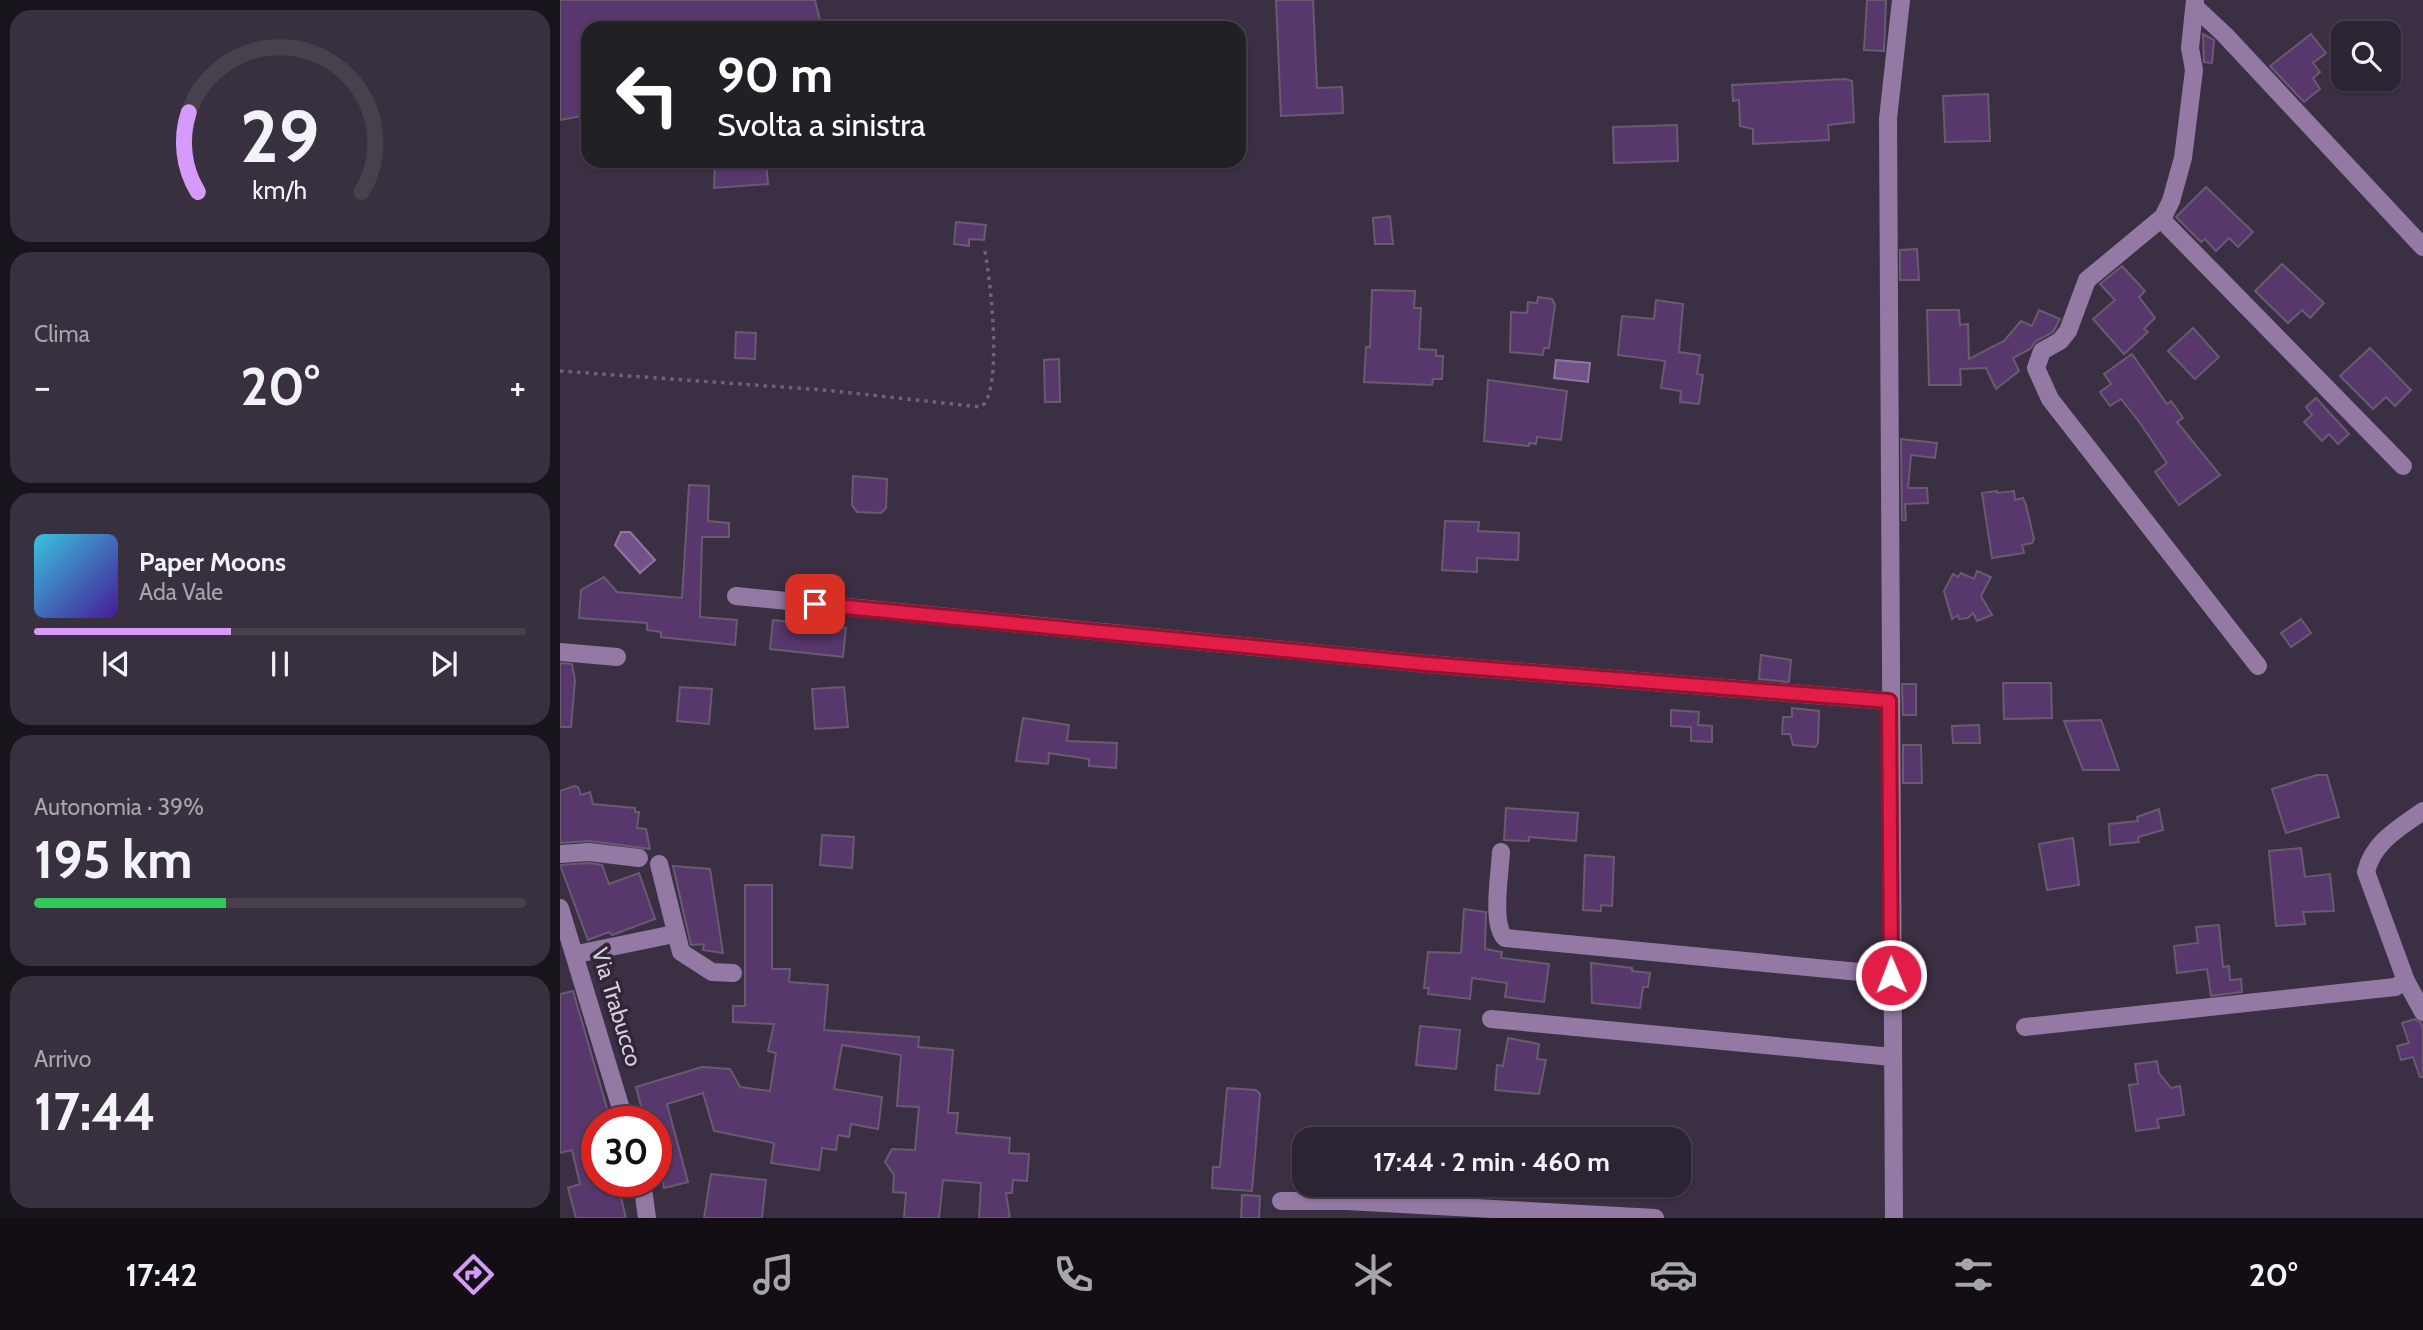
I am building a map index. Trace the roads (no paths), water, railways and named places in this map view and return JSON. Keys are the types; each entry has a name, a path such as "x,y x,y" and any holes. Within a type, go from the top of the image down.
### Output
{"street":[{"path":"1894,1218 1889,701 1888,119 1900,0"},
{"path":"2195,4 2190,48 2194,70 2183,158 2171,201 2161,219 2087,280 2068,331 2060,341 2042,351 2035,368 2050,399 2258,666"},
{"path":"2195,4 2423,247"},
{"path":"2161,219 2403,466"},
{"path":"736,597 1427,664 1889,701"},
{"path":"560,652 617,657"},
{"path":"2423,811 2383,839 2370,856 2366,872 2406,981 2423,1012"},
{"path":"560,854 589,852 639,858"},
{"path":"1501,852 1498,917 1500,933 1505,938 1891,975"},
{"path":"659,864 674,934 681,952 712,972 733,973"},
{"name":"Via Trabucco","path":"560,908 620,1106"},
{"path":"576,954 674,934"},
{"path":"2025,1027 2395,987 2406,981"},
{"path":"1491,1019 1892,1057"},
{"path":"644,1197 647,1218"},
{"path":"1281,1201 1347,1201 1655,1218"}]}
